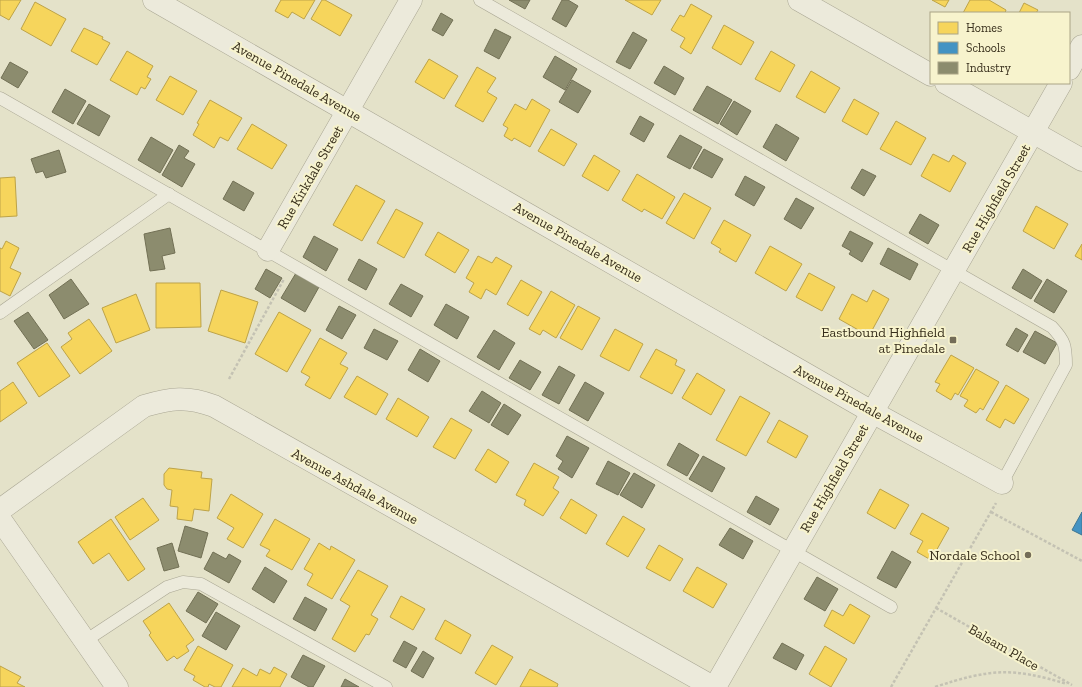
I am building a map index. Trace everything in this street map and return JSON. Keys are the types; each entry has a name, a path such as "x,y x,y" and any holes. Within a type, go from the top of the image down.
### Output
{"street":[{"name":"Avenue Pinedale Avenue","path":"154,0 872,412 1002,483"},
{"name":"Rue Kirkdale Street","path":"268,250 411,0"},
{"path":"799,0 930,74"},
{"path":"1070,67 1082,46"},
{"path":"948,84 1082,160"},
{"name":"Rue Highfield Street","path":"714,687 1034,133 1060,84"},
{"name":"Avenue Ashdale Avenue","path":"0,510 144,406 171,399 184,398 200,401 214,406 714,687"},
{"path":"0,519 117,687"}],"lane":[{"path":"480,0 1052,327 1062,337 1066,349 1066,365 1060,379 1002,483"},
{"path":"0,98 891,607"},
{"path":"0,313 169,194"},
{"path":"85,641 167,587 183,582 201,584 386,687"}],"path":[{"path":"229,379 292,264"},
{"path":"891,687 1001,494 1002,483"},
{"path":"991,512 1082,561"},
{"name":"Balsam Place","path":"936,608 1074,686"},
{"path":"935,687 970,676 1002,671 1036,674 1074,686"}],"building: Homes":[{"path":"0,0 21,0 9,20 0,15"},
{"path":"281,0 315,0 304,19 292,12 288,18 275,11"},
{"path":"322,0 325,0 352,15 340,36 311,19"},
{"path":"625,0 661,0 652,15"},
{"path":"932,0 949,0 945,7"},
{"path":"970,0 989,0 1006,10 1005,12 964,12"},
{"path":"35,2 66,19 51,46 21,29"},
{"path":"1024,3 1038,10 1037,12 1020,12"},
{"path":"691,4 712,16 691,54 680,47 685,38 671,30 680,15 684,17"},
{"path":"724,25 754,42 741,65 712,48"},
{"path":"84,28 103,37 102,39 110,43 97,65 71,51"},
{"path":"127,51 153,66 147,77 151,79 145,89 141,87 137,95 110,80"},
{"path":"771,51 795,65 780,92 755,79"},
{"path":"429,59 458,76 444,99 415,82"},
{"path":"477,67 496,78 487,92 497,98 483,122 455,106"},
{"path":"811,71 840,88 825,113 796,97"},
{"path":"170,76 197,91 183,115 156,100"},
{"path":"532,99 550,110 530,147 514,138 512,141 504,136 508,128 503,125 515,104 526,110"},
{"path":"854,99 879,113 867,135 842,121"},
{"path":"210,100 242,118 228,141 220,137 214,148 193,135 199,124 197,123"},
{"path":"896,121 926,138 911,165 880,149"},
{"path":"252,124 287,145 272,169 237,149"},
{"path":"551,129 577,144 564,166 538,151"},
{"path":"933,154 949,162 953,155 966,163 950,192 921,176"},
{"path":"594,155 620,171 608,191 582,176"},
{"path":"637,174 675,197 662,219 644,209 642,212 622,200"},
{"path":"15,177 17,216 0,217 0,178"},
{"path":"356,185 385,201 362,241 333,225"},
{"path":"684,193 711,208 694,239 666,223"},
{"path":"1036,206 1068,224 1054,249 1023,231"},
{"path":"396,209 423,223 404,258 377,243"},
{"path":"724,220 751,235 736,262 719,252 721,249 711,243"},
{"path":"438,232 469,250 455,273 425,255"},
{"path":"6,241 19,248 10,268 21,273 10,296 0,291 0,248 2,249"},
{"path":"1082,244 1082,260 1075,256"},
{"path":"770,246 802,264 786,291 755,273"},
{"path":"478,256 492,263 496,257 512,266 496,295 486,289 481,299 469,292 474,283 466,278"},
{"path":"809,273 835,287 822,311 796,297"},
{"path":"521,280 542,292 528,316 507,304"},
{"path":"156,283 200,283 201,327 156,328"},
{"path":"221,290 258,302 245,343 208,331"},
{"path":"873,290 889,299 869,336 839,319 852,294 867,302"},
{"path":"551,291 575,305 556,338 543,330 540,335 529,329"},
{"path":"136,294 150,330 116,343 102,308"},
{"path":"578,306 600,318 582,350 560,338"},
{"path":"279,312 311,330 287,372 255,354"},
{"path":"89,319 112,351 80,374 61,347 72,339 68,333"},
{"path":"615,329 643,344 629,371 600,356"},
{"path":"320,338 347,353 340,364 348,368 330,399 305,385 310,377 301,372"},
{"path":"47,343 70,376 39,397 17,363"},
{"path":"656,349 677,360 675,365 685,370 672,394 640,377"},
{"path":"951,355 974,368 958,395 955,393 951,400 936,391 940,384 935,382"},
{"path":"976,369 999,382 983,410 980,408 976,413 964,406 968,400 960,396"},
{"path":"697,373 725,390 711,415 682,398"},
{"path":"357,376 388,394 376,415 344,397"},
{"path":"13,382 27,403 0,422 0,391"},
{"path":"1006,385 1029,399 1014,424 1005,419 1000,428 986,420"},
{"path":"740,396 770,413 746,456 716,440"},
{"path":"398,398 429,417 417,437 386,419"},
{"path":"451,418 472,430 455,459 433,447"},
{"path":"779,420 808,436 796,458 767,442"},
{"path":"488,449 509,462 496,483 475,470"},
{"path":"534,463 559,477 553,488 559,492 543,516 524,505 526,500 516,495"},
{"path":"169,468 202,472 201,478 212,479 209,511 194,509 192,521 177,519 178,507 170,506 172,490 167,489 164,485 164,474"},
{"path":"880,489 909,505 895,529 867,513"},
{"path":"231,494 263,514 243,548 227,539 234,528 217,518"},
{"path":"143,498 159,520 130,540 115,517"},
{"path":"571,499 597,515 586,534 560,518"},
{"path":"922,513 949,528 931,560 917,552 923,541 910,534"},
{"path":"623,516 645,529 628,557 606,544"},
{"path":"111,519 145,569 128,581 109,553 93,564 78,542"},
{"path":"275,519 310,539 292,570 266,556 270,550 260,545"},
{"path":"319,543 330,550 331,546 355,560 332,599 307,585 313,574 304,569"},
{"path":"659,545 683,559 670,581 646,568"},
{"path":"697,567 727,584 713,608 683,591"},
{"path":"358,570 388,586 371,615 378,619 369,635 366,634 355,652 332,639 350,606 340,600"},
{"path":"401,596 425,609 413,630 390,617"},
{"path":"169,603 194,640 186,646 189,651 177,659 174,656 167,661 149,635 151,633 143,621"},
{"path":"850,604 870,616 854,644 824,626 832,610 843,616"},
{"path":"445,620 471,635 461,654 435,639"},
{"path":"492,645 513,657 496,685 475,673"},
{"path":"198,646 233,665 221,687 215,687 209,684 208,687 205,687 193,680 195,676 184,670"},
{"path":"825,646 847,659 831,687 809,674"},
{"path":"0,666 21,677 17,683 25,687 0,687"},
{"path":"274,667 287,674 280,687 232,687 243,668 257,676 260,669 270,674"},
{"path":"530,669 558,684 557,687 520,687"}],"building: Schools":[{"path":"1082,512 1082,535 1072,530"}],"building: Industry":[{"path":"509,0 530,0 525,9"},
{"path":"562,0 568,0 578,6 566,27 552,19"},
{"path":"441,13 453,20 443,36 432,30"},
{"path":"495,29 511,37 499,59 484,51"},
{"path":"633,32 647,40 630,69 616,62"},
{"path":"555,56 577,69 565,90 543,77"},
{"path":"10,62 28,72 18,88 1,78"},
{"path":"664,66 684,78 675,95 654,83"},
{"path":"572,80 591,91 578,113 559,102"},
{"path":"707,86 732,100 718,124 693,110"},
{"path":"65,89 86,101 73,124 52,112"},
{"path":"734,101 751,111 737,135 720,124"},
{"path":"89,104 110,116 99,136 77,124"},
{"path":"640,116 654,124 644,142 630,134"},
{"path":"776,124 799,138 786,161 763,147"},
{"path":"680,135 702,147 690,169 667,157"},
{"path":"151,137 173,150 160,173 138,160"},
{"path":"179,145 189,151 184,158 195,164 182,187 162,175"},
{"path":"704,149 723,159 712,178 693,168"},
{"path":"59,150 66,172 46,178 43,171 36,173 31,159"},
{"path":"862,169 876,176 864,196 851,188"},
{"path":"745,176 765,187 754,206 735,195"},
{"path":"233,181 254,193 244,211 223,199"},
{"path":"796,198 814,208 801,229 784,219"},
{"path":"920,214 939,225 928,244 909,233"},
{"path":"170,228 175,253 162,256 165,269 150,271 144,234"},
{"path":"850,231 873,243 862,262 849,254 851,251 842,246"},
{"path":"314,236 338,249 326,271 303,257"},
{"path":"888,248 918,264 910,280 880,264"},
{"path":"359,259 377,269 366,290 348,280"},
{"path":"266,269 282,278 270,298 255,289"},
{"path":"1023,269 1042,281 1031,299 1012,288"},
{"path":"296,273 319,287 305,312 281,298"},
{"path":"71,279 89,304 64,319 49,295"},
{"path":"1047,279 1067,291 1054,313 1034,301"},
{"path":"401,284 423,296 411,317 389,304"},
{"path":"446,304 469,317 457,339 434,325"},
{"path":"339,306 356,315 342,339 326,330"},
{"path":"28,312 48,340 34,349 14,321"},
{"path":"1016,328 1028,335 1018,352 1006,345"},
{"path":"374,329 398,341 387,360 364,348"},
{"path":"494,330 515,343 499,370 477,357"},
{"path":"1035,331 1057,343 1045,364 1023,352"},
{"path":"420,349 440,361 428,382 408,370"},
{"path":"520,360 541,372 530,390 509,378"},
{"path":"559,366 575,375 559,404 542,395"},
{"path":"585,382 604,393 588,421 569,410"},
{"path":"482,391 501,403 489,423 469,411"},
{"path":"504,404 521,415 508,435 491,425"},
{"path":"567,436 589,448 572,478 558,469 563,461 556,456"},
{"path":"679,443 699,455 687,476 667,465"},
{"path":"703,456 725,468 712,492 689,479"},
{"path":"608,461 630,473 618,495 596,484"},
{"path":"634,473 655,485 642,508 620,495"},
{"path":"756,496 779,509 770,525 747,512"},
{"path":"185,526 208,533 201,558 178,551"},
{"path":"730,528 753,541 743,559 719,545"},
{"path":"172,543 179,567 164,571 157,548"},
{"path":"892,551 911,562 896,588 877,578"},
{"path":"213,552 226,559 229,554 241,561 229,583 204,569"},
{"path":"265,567 287,581 274,603 252,589"},
{"path":"817,577 838,589 825,611 804,599"},
{"path":"198,592 218,604 206,623 186,611"},
{"path":"305,597 327,609 315,631 293,619"},
{"path":"216,612 240,626 226,650 202,636"},
{"path":"404,641 417,648 406,668 393,661"},
{"path":"782,643 804,655 796,670 773,658"},
{"path":"423,651 434,658 423,678 411,671"},
{"path":"303,655 325,666 313,687 309,687 291,677"},
{"path":"345,679 359,687 341,687"}],"place":[{"name":"Eastbound Highfield at Pinedale","path":"953,340"},
{"name":"Nordale School","path":"1028,555"}]}
